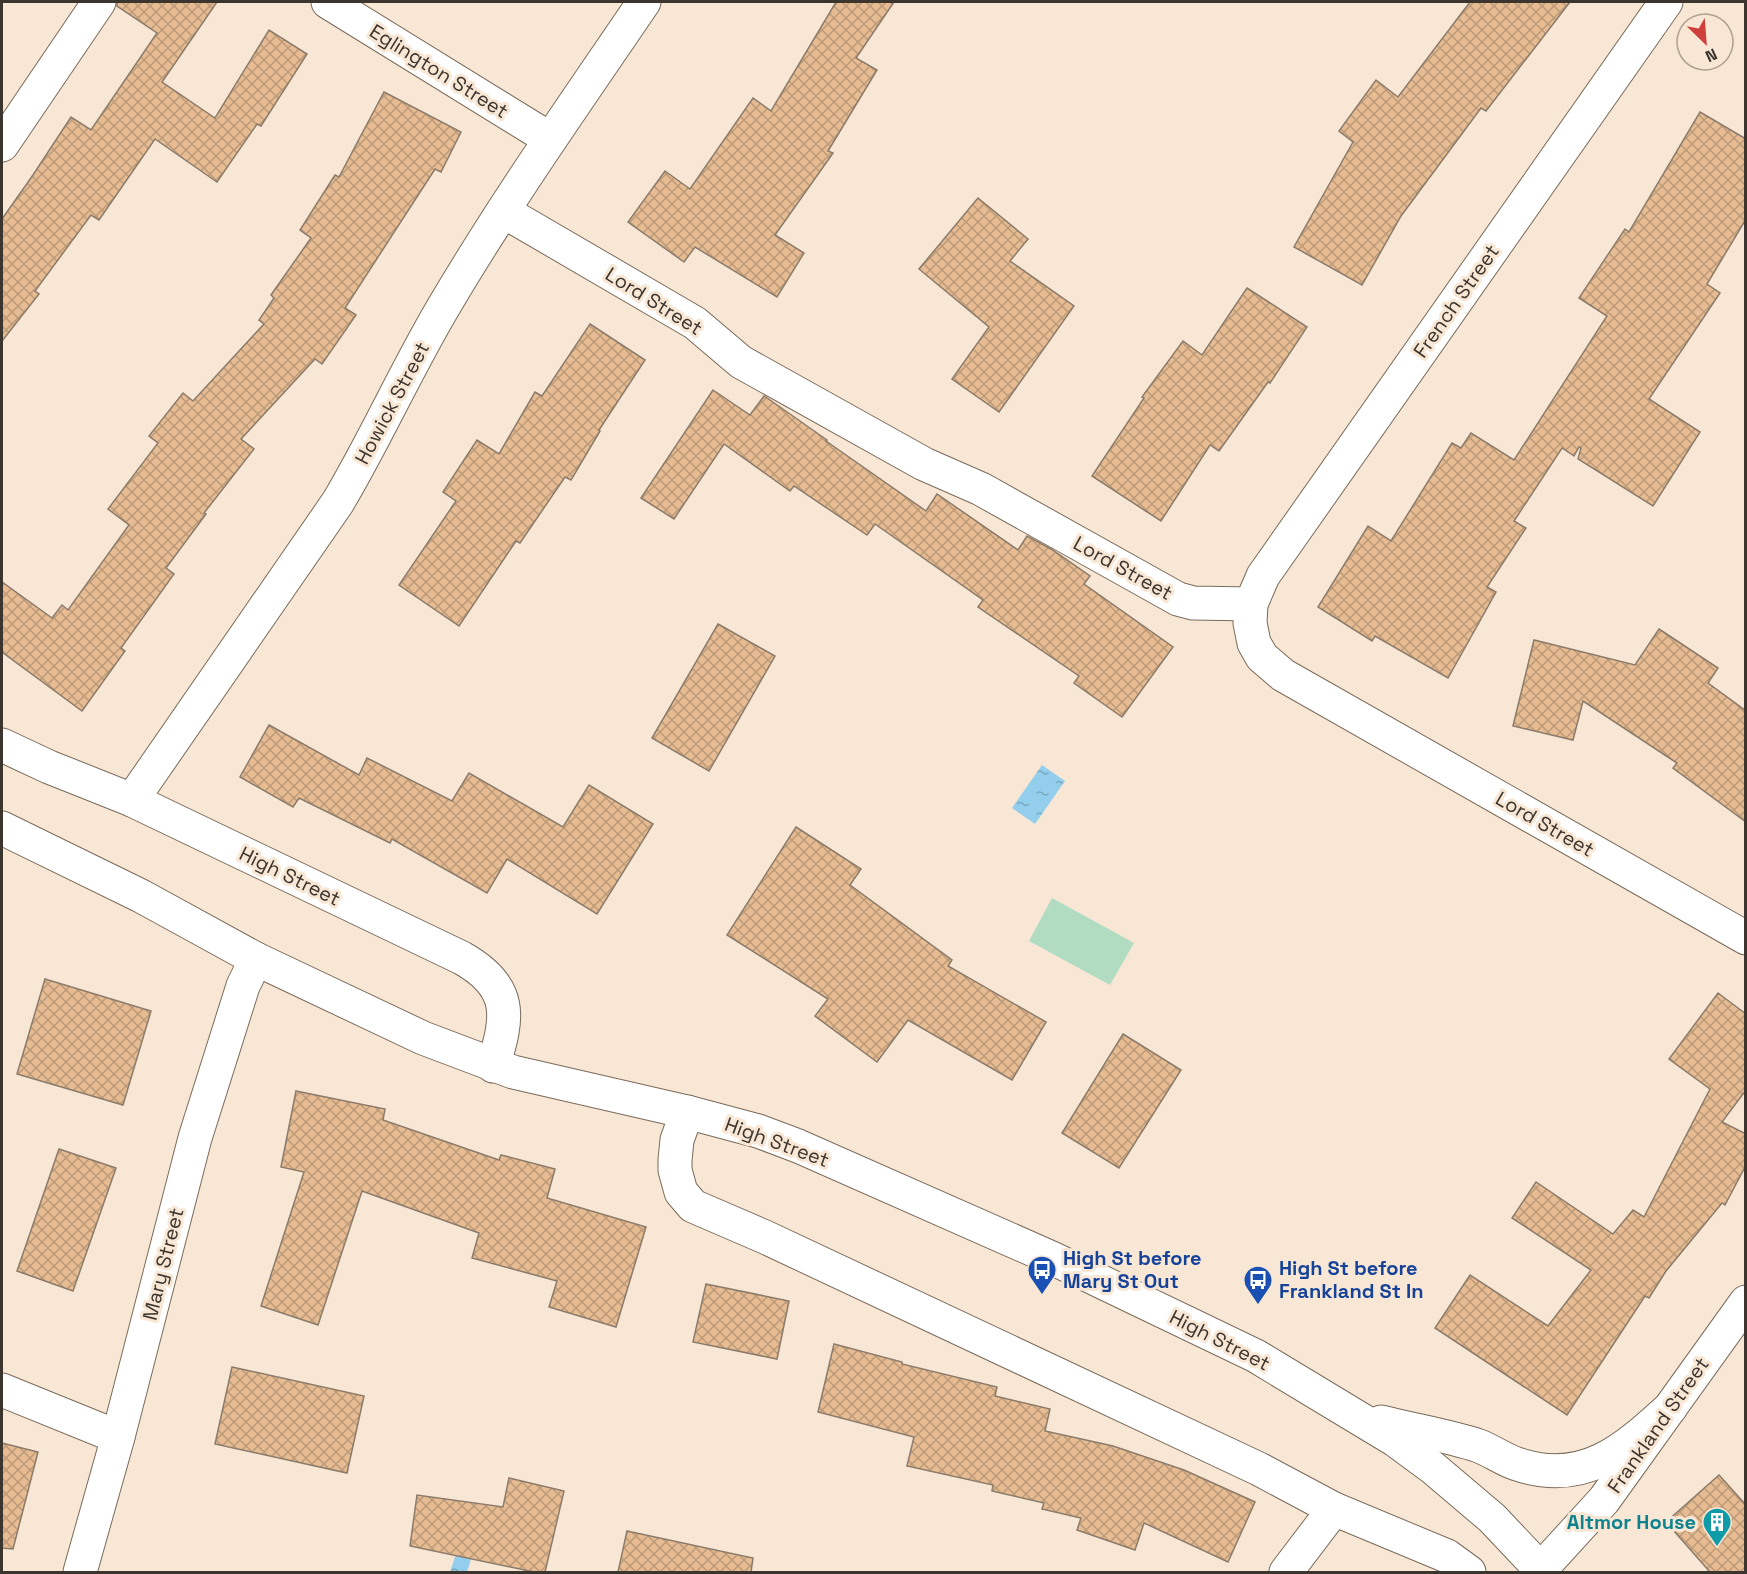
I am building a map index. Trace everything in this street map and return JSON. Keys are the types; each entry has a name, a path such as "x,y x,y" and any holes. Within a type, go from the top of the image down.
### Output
{"street":[{"path":"2,145 99,2"},
{"name":"Eglington Street","path":"328,2 550,140"},
{"name":"Howick Street","path":"132,800 338,502 444,306 503,211 645,2"},
{"name":"French Street","path":"1251,604 1263,576 1666,2"},
{"name":"Lord Street","path":"503,211 695,323 741,362 924,464 981,489 1178,599 1193,603 1251,604 1250,623 1254,643 1262,657 1283,675 1746,938"},
{"name":"High Street","path":"2,744 49,767 132,800 481,969 496,986 504,1012 502,1037 493,1066"},
{"name":"High Street","path":"2,828 141,896 256,959 423,1038 513,1072 687,1112 758,1131 798,1146 1054,1259 1256,1356 1395,1440 1433,1468 1492,1518 1542,1571"},
{"name":"Mary Street","path":"80,1572 118,1437 195,1138 243,986 256,959"},
{"path":"687,1112 677,1140 675,1170 681,1192 693,1206 765,1237 1259,1468 1334,1509 1447,1556 1469,1572"},
{"name":"Frankland Street","path":"1542,1571 1604,1500 1746,1302"},
{"path":"2,1390 118,1437"},
{"path":"1353,1415 1480,1446 1516,1464 1559,1471 1581,1468 1616,1453 1638,1437 1671,1407"},
{"path":"1286,1572 1334,1509"}],"green space":[{"path":"1052,898 1134,943 1110,985 1029,941"}],"water":[{"path":"1042,765 1065,781 1035,824 1012,808"},
{"path":"457,1551 472,1556 467,1572 450,1572"}],"building":[{"path":"117,2 217,2 162,82 215,118 269,30 307,54 261,126 257,124 217,182 155,139 99,220 91,215 35,291 39,294 2,341 2,219 71,117 91,130 157,33 117,6"},
{"path":"836,2 894,2 856,58 877,70 828,151 833,153 775,235 804,253 777,297 695,247 684,262 628,222 665,171 690,189 753,98 771,111"},
{"path":"1470,2 1570,2 1486,111 1481,108 1401,216 1362,285 1294,247 1353,142 1339,131 1376,80 1398,97"},
{"path":"384,92 461,132 441,172 435,169 345,308 356,315 322,364 315,359 241,439 254,449 204,513 206,514 166,568 174,574 121,648 125,651 82,711 2,652 2,582 52,618 62,605 68,610 129,525 108,509 158,443 149,436 183,393 193,401 264,324 259,320 274,298 271,295 311,238 300,230 335,175 339,177"},
{"path":"1700,112 1746,139 1746,219 1707,284 1720,293 1649,399 1700,432 1653,506 1578,459 1581,448 1579,447 1574,456 1562,448 1514,521 1526,528 1487,587 1496,592 1448,678 1375,636 1372,641 1318,607 1368,526 1391,541 1452,443 1461,448 1471,433 1514,460 1607,316 1579,298 1625,229 1629,232"},
{"path":"978,198 1028,239 1010,261 1074,306 999,412 952,379 989,327 919,269"},
{"path":"1247,288 1307,327 1270,383 1268,382 1219,451 1210,445 1161,521 1092,476 1144,398 1142,397 1183,341 1202,355"},
{"path":"590,324 645,360 599,430 571,480 565,477 520,543 516,541 459,626 399,585 456,501 443,492 477,440 499,454 535,392 542,396"},
{"path":"713,390 750,415 764,396 926,511 937,494 1018,550 1027,536 1051,549 1090,576 1084,584 1173,647 1122,717 1074,683 1079,676 978,607 983,600 875,524 867,535 794,486 790,491 724,444 674,519 641,498"},
{"path":"718,624 775,656 709,771 652,738"},
{"path":"1659,629 1718,668 1708,683 1746,711 1746,822 1673,768 1677,763 1583,701 1573,740 1513,726 1534,640 1635,665"},
{"path":"269,725 359,775 367,758 452,801 469,773 563,827 589,785 653,824 597,914 507,859 487,893 392,839 390,843 299,798 293,807 240,777"},
{"path":"796,827 861,869 850,885 952,960 948,966 1046,1022 1012,1080 908,1020 877,1062 815,1016 828,999 727,935"},
{"path":"45,979 151,1011 123,1105 17,1074"},
{"path":"1718,993 1746,1014 1746,1090 1722,1122 1746,1134 1746,1165 1725,1205 1722,1203 1666,1271 1649,1298 1645,1296 1567,1415 1435,1328 1470,1275 1548,1326 1591,1270 1512,1218 1536,1182 1613,1234 1633,1210 1644,1217 1710,1089 1669,1059"},
{"path":"1123,1034 1181,1070 1119,1168 1062,1133"},
{"path":"296,1091 385,1109 383,1120 499,1160 501,1155 555,1169 547,1198 646,1227 616,1327 549,1307 557,1281 472,1258 479,1233 362,1191 318,1325 261,1306 304,1172 281,1167"},
{"path":"59,1149 116,1168 73,1291 17,1271"},
{"path":"706,1284 789,1301 777,1359 693,1342"},
{"path":"834,1344 902,1362 902,1364 997,1387 995,1396 1050,1409 1045,1431 1113,1446 1184,1470 1255,1502 1228,1562 1144,1523 1135,1550 1077,1530 1081,1518 1042,1509 1044,1503 992,1491 993,1485 907,1466 914,1437 818,1412"},
{"path":"232,1367 364,1396 347,1473 215,1444"},
{"path":"2,1443 38,1452 13,1549 2,1548"},
{"name":"Altmor House","path":"1719,1475 1746,1505 1746,1572 1710,1572 1666,1522"},
{"path":"509,1478 564,1491 545,1572 534,1572 410,1546 417,1495 503,1507"},
{"path":"627,1531 753,1558 751,1572 618,1572"}],"place":[{"name":"High St before Mary St Out","path":"1042,1296"},
{"name":"High St before Frankland St In","path":"1258,1306"},
{"name":"Altmor House","path":"1717,1548"}]}
